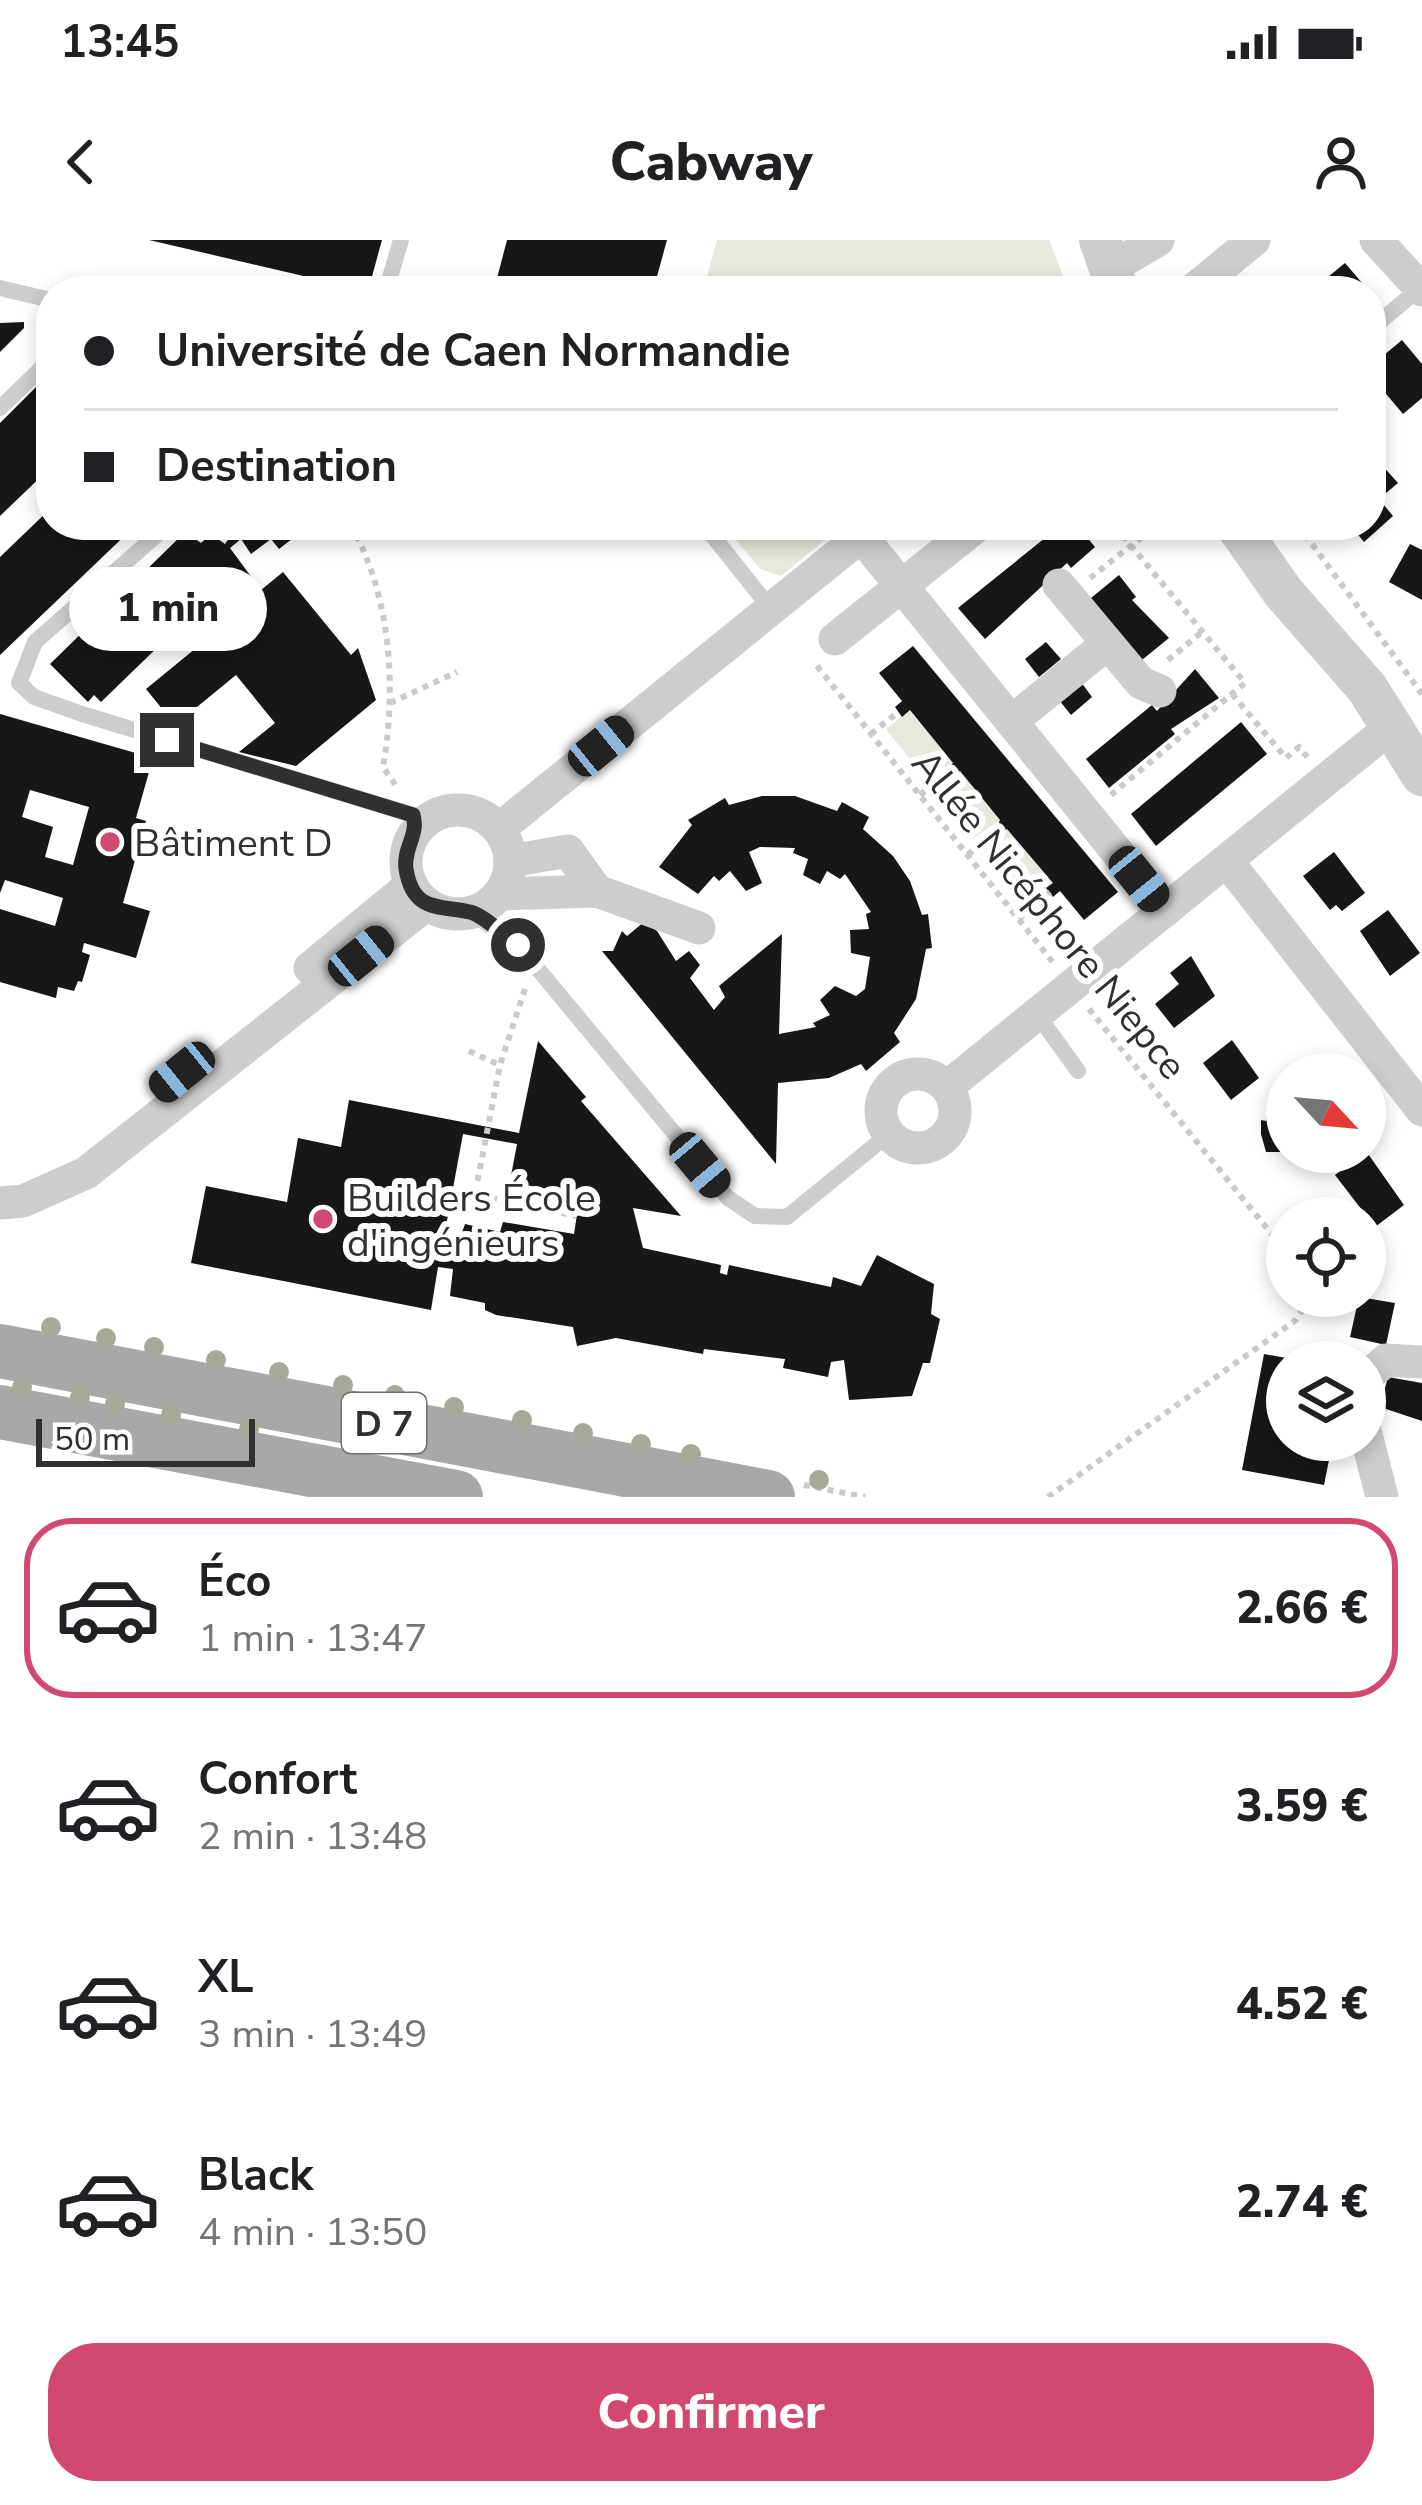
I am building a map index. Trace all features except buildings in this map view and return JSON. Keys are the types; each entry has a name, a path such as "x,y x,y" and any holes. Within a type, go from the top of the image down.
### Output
{"main road":[{"name":"D 7","path":"0,1352 768,1497"},
{"name":"D 7","path":"0,1412 456,1497"}],"street":[{"path":"1109,267 1158,240"},
{"path":"1210,276 1254,240"},
{"path":"1376,240 1421,289"},
{"path":"499,894 505,845 856,540"},
{"path":"874,540 902,586 1165,911"},
{"path":"825,652 959,540"},
{"path":"1246,540 1283,592 1366,688 1422,775"},
{"path":"1064,590 1107,644 1150,687"},
{"path":"1012,721 1107,644"},
{"path":"947,1087 1391,728"},
{"path":"597,891 568,851 505,845 473,811 458,809 415,822 406,856 419,894 455,914 470,912 499,894 597,891 699,928"},
{"path":"1227,860 1422,1110"},
{"path":"0,1181 35,1176 78,1155 419,894"},
{"path":"0,1204 22,1201 86,1173 419,894"},
{"path":"926,1074 947,1087 956,1109 942,1140 909,1147 890,1134 881,1110 900,1078 926,1074"},
{"path":"1386,1360 1422,1362"},
{"path":"1373,1461 1382,1497"}],"lane":[{"path":"390,276 401,240"},
{"path":"0,288 36,296"},
{"path":"1386,317 1421,289"},
{"path":"0,408 36,373"},
{"path":"151,540 34,642 19,683 34,697 82,714 415,822"},
{"path":"716,540 771,609"},
{"path":"470,912 518,945 728,1198 755,1216 787,1217 890,1134"},
{"path":"1037,1014 1078,1071"}],"path":[{"path":"359,540 383,620 390,703 383,767 415,806 415,822"},
{"path":"1087,814 1245,682 1127,540"},
{"path":"1064,590 1138,540"},
{"path":"1309,540 1422,694"},
{"path":"1150,687 1202,632"},
{"name":"Allée Nicéphore Niepce","path":"825,652 871,734 1266,1227"},
{"path":"390,703 457,672"},
{"path":"1232,694 1286,758 1299,747 1328,779"},
{"path":"871,734 898,712"},
{"path":"920,795 950,772"},
{"path":"968,855 996,829"},
{"path":"1019,919 1050,892"},
{"path":"532,962 513,1036 500,1065 476,1194 576,1216"},
{"path":"469,1051 500,1065"},
{"path":"1048,1497 1298,1317"}],"shaded area":[{"path":"717,240 1049,240 1063,276 707,276"},
{"path":"736,540 825,540 781,576 760,569"},
{"path":"910,710 953,763 925,778 886,729"},
{"path":"960,771 1000,820 972,839 938,794"},
{"path":"1007,829 1053,883 1024,905 983,851"}],"place":[{"name":"Bâtiment D","path":"110,842"},
{"name":"Builders École d'ingénieurs","path":"323,1219"}],"route":[{"path":"167,740 413,815 417,829 406,856 406,871 418,896 440,911 470,912 518,945"}]}
